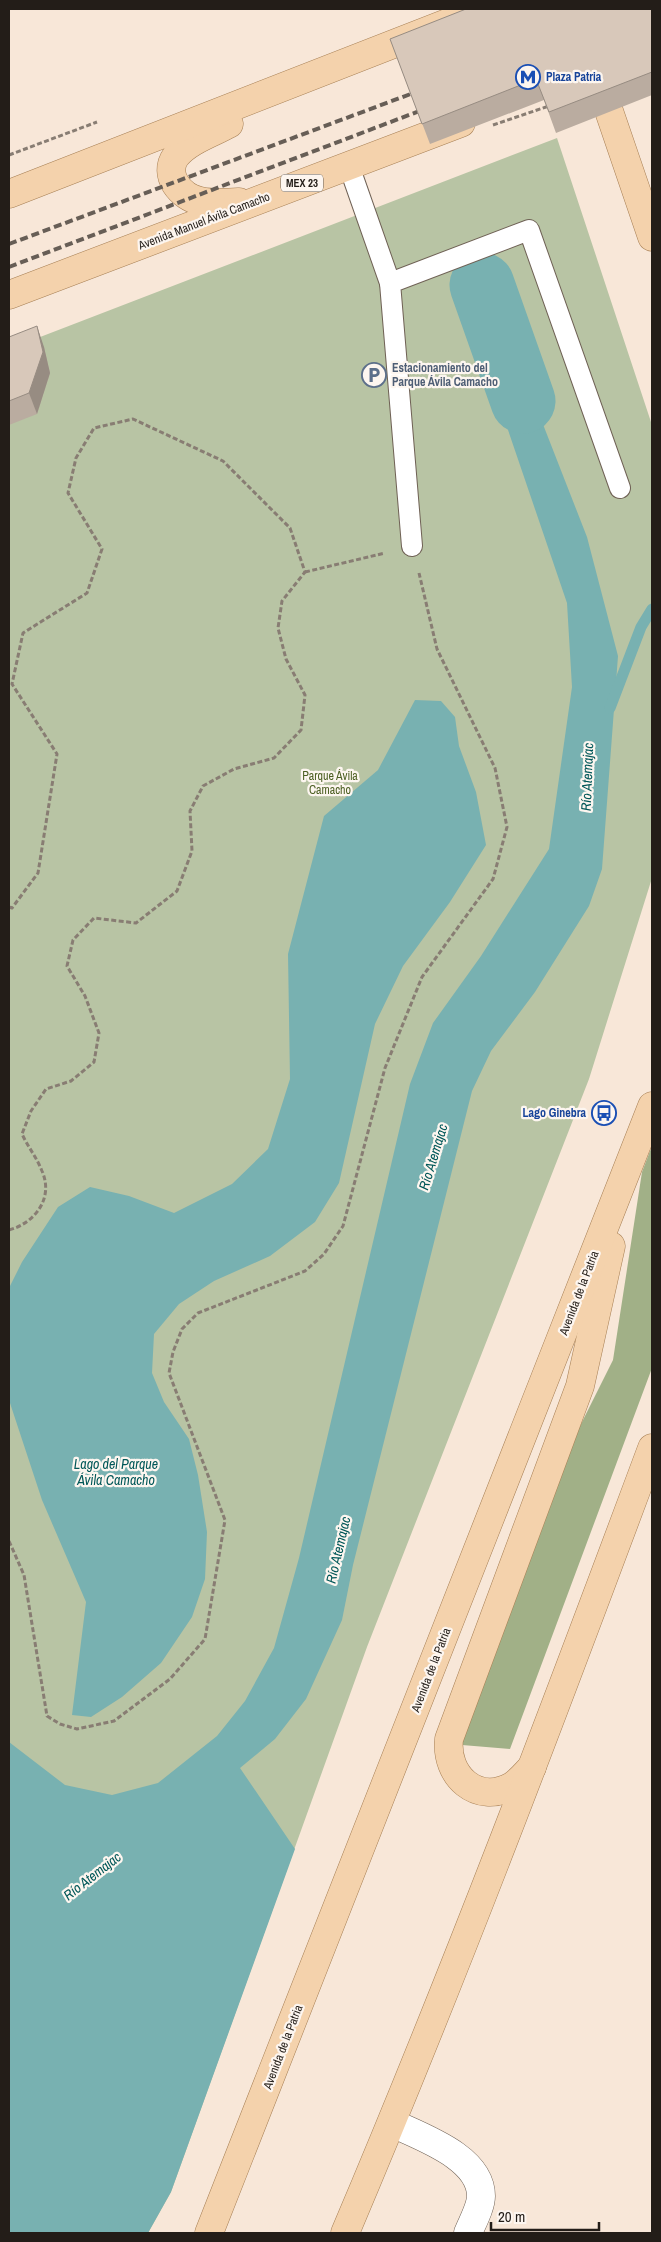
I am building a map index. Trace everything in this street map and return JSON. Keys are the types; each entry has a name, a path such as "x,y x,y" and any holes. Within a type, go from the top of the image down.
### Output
{"main road":[{"path":"9,194 483,9"},
{"path":"261,199 221,204 198,201 183,192 173,182 170,174 172,162 190,144 350,61"},
{"path":"595,73 652,237"},
{"name":"Avenida Manuel Ávila Camacho","path":"9,295 485,114"},
{"name":"Avenida de la Patria","path":"209,2233 652,1106"},
{"path":"533,1766 513,1785 501,1790 488,1792 474,1789 456,1774 448,1751 449,1739 580,1386 631,1160"},
{"path":"346,2233 392,2123 533,1766 652,1448"}],"street":[{"path":"392,2123 443,2148 463,2161 475,2176 481,2197 468,2233"}],"lane":[{"path":"349,166 390,283 412,546"},
{"path":"390,283 529,230 620,488"}],"path":[{"path":"9,907 12,908 38,873 58,754 12,684 23,633 86,593 102,549 68,492 76,458 94,428 133,419 223,462 290,528 305,572"},
{"path":"9,1230 30,1220 39,1211 44,1200 46,1186 44,1173 22,1134 31,1111 46,1089 71,1081 94,1062 99,1032 85,996 67,966 73,940 94,918 136,923 177,891 192,852 190,811 203,786 234,769 274,758 302,730 306,695 286,659 278,628 282,601 305,572 412,546 437,649 496,768 507,827 493,879 422,977 385,1068 343,1226 324,1254 305,1271 198,1313 182,1330 173,1352 170,1373 225,1520 205,1640 170,1679 114,1721 77,1729 60,1724 47,1716 24,1575 9,1542"}],"green space":[{"name":"Parque Ávila Camacho","path":"557,138 652,425 652,878 589,1079 367,1647 171,2192 148,2233 9,2233 9,349"},
{"path":"652,1146 652,1368 510,1749 462,1745 497,1592 613,1360 642,1172"}],"water":[{"path":"493,317 505,327 587,537 618,656 602,869 589,906 535,992 491,1051 472,1091 353,1565 342,1620 306,1699 275,1739 240,1768 295,1849 171,2192 148,2233 9,2233 9,1742 65,1785 112,1795 158,1783 217,1736 245,1701 274,1648 299,1558 410,1084 433,1023 481,956 549,849 572,687 567,603 476,336"},
{"name":"Lago del Parque Ávila Camacho","path":"415,700 441,701 455,717 459,746 476,792 486,845 450,902 403,966 375,1024 339,1183 315,1222 270,1256 214,1281 179,1304 154,1334 152,1373 164,1402 189,1439 198,1475 207,1532 205,1579 192,1617 161,1663 122,1697 91,1717 72,1715 86,1602 42,1500 9,1400 9,1288 22,1262 58,1207 90,1187 129,1196 174,1213 232,1184 268,1149 290,1079 288,954 324,816 378,770"}],"building":[{"name":"Plaza Patria","path":"466,9 652,9 652,72 549,112 536,79 422,124 390,39"},
{"path":"37,326 43,352 29,393 9,401 9,337"}],"waterway":[{"name":"Río Atemajac","path":"482,285 523,401"},
{"path":"610,708 641,627 652,609"}],"railway":[{"path":"9,244 424,89"},
{"path":"9,267 430,107"}],"place":[{"name":"Plaza Patria","path":"528,77"},
{"name":"Estacionamiento del Parque Ávila Camacho","path":"374,375"},
{"name":"Lago Ginebra","path":"604,1113"}]}
